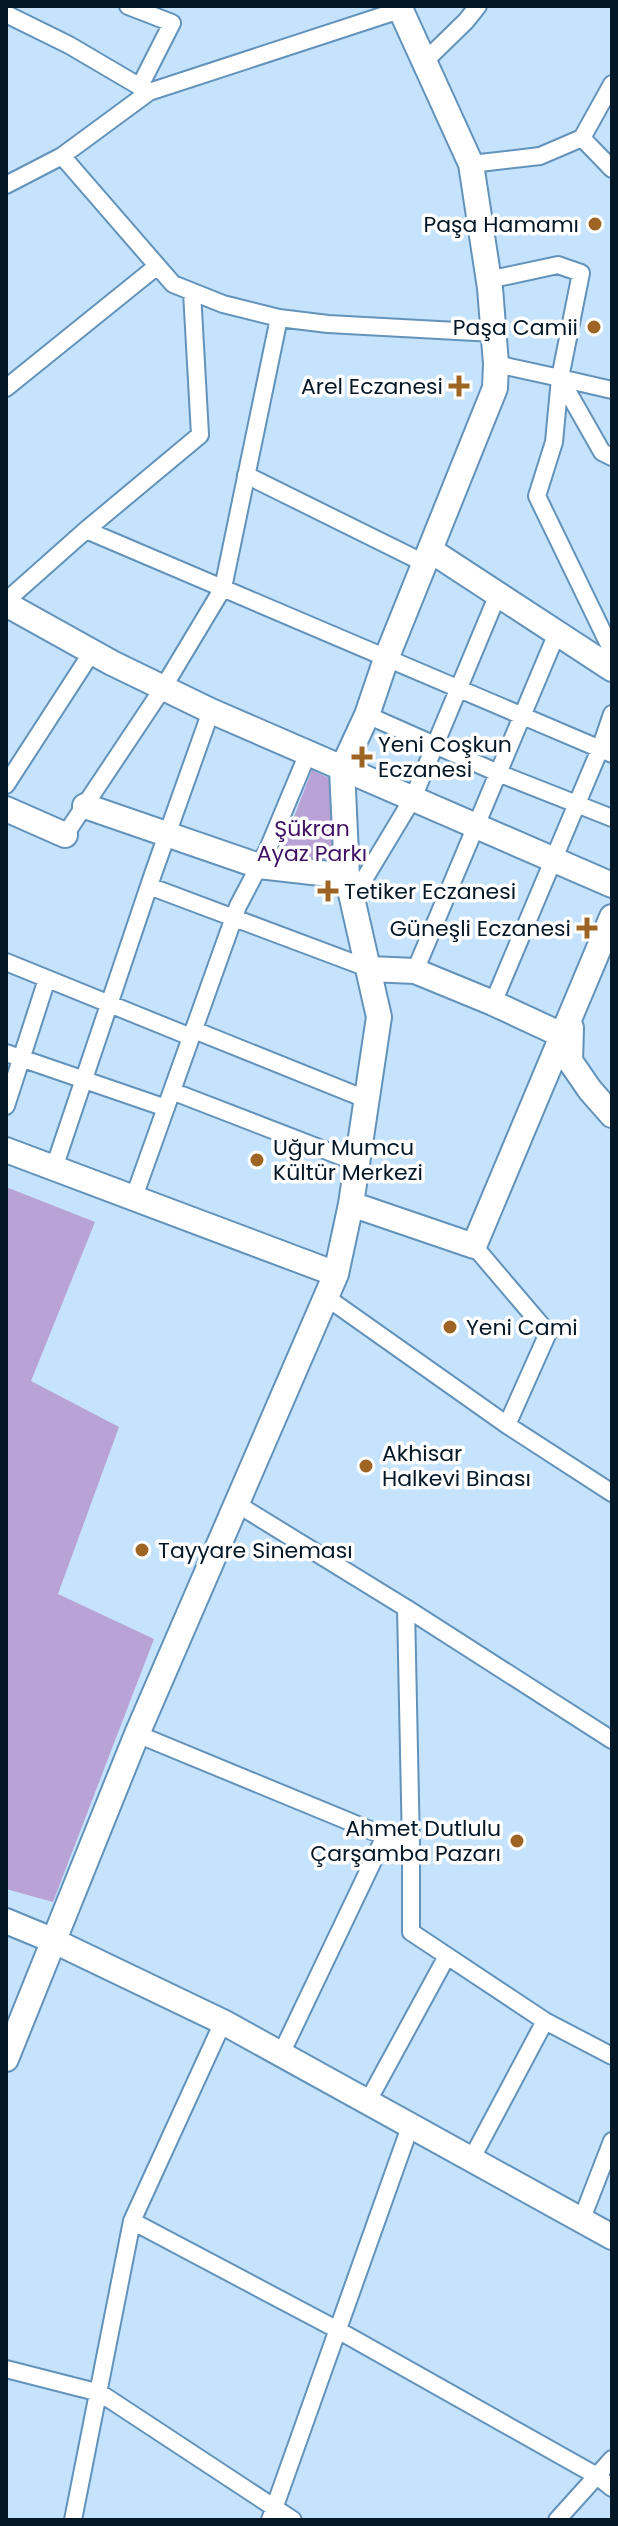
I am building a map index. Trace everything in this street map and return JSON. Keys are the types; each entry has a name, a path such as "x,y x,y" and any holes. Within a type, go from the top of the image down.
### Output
{"street":[{"path":"128,6 172,23 144,89"},
{"path":"425,61 478,6"},
{"path":"6,185 62,156 144,89 400,8 471,164 488,280 496,364 495,388 386,659 367,715 342,769 347,876 379,1017 358,1163 336,1274 137,1734 6,2059"},
{"path":"6,14 69,45 144,89"},
{"path":"471,164 540,156 582,138 612,84"},
{"path":"582,138 612,169"},
{"path":"62,156 156,267 173,284 192,292 223,304 279,318 328,324 494,333"},
{"path":"488,280 558,265 581,273 560,378 554,442 537,496 612,651"},
{"path":"6,388 156,267"},
{"path":"192,292 200,435 86,530 6,603 92,652 211,711 612,885"},
{"path":"6,809 65,835 163,688 223,588 279,318"},
{"path":"496,364 612,390"},
{"path":"560,378 602,452 612,457"},
{"path":"246,475 427,556 498,594 612,669"},
{"path":"86,530 606,751"},
{"path":"351,901 413,798 498,594"},
{"path":"415,971 557,633"},
{"path":"6,785 92,652"},
{"path":"54,1168 211,711"},
{"path":"493,1003 576,804 606,751 612,714"},
{"path":"367,715 498,773 612,818"},
{"path":"134,1197 234,916 308,753"},
{"path":"85,806 259,866 347,876"},
{"path":"149,886 370,969 415,971 493,1003 566,1025"},
{"path":"474,1246 566,1025 606,942 612,917"},
{"path":"6,962 109,1004 368,1100"},
{"path":"6,1106 13,1056 47,979"},
{"path":"566,1025 570,1061 612,1115"},
{"path":"13,1056 166,1108"},
{"path":"182,1095 358,1163"},
{"path":"6,1150 336,1274"},
{"path":"351,1204 474,1246 548,1333 507,1425"},
{"path":"326,1297 507,1425 612,1493"},
{"path":"237,1504 612,1740"},
{"path":"406,1608 411,1932 545,2021 612,2056"},
{"path":"137,1734 411,1847"},
{"path":"281,2054 385,1836"},
{"path":"6,1921 223,2022 612,2237"},
{"path":"368,2101 447,1956"},
{"path":"472,2158 545,2021"},
{"path":"73,2520 132,2221 223,2022"},
{"path":"272,2514 411,2124"},
{"path":"581,2221 612,2141"},
{"path":"132,2221 336,2329 597,2476 612,2488"},
{"path":"6,2369 100,2393 272,2514 293,2520"},
{"path":"557,2520 612,2459"}],"green space":[{"name":"Şükran Ayaz Parkı","path":"312,770 333,780 338,869 277,861"},
{"path":"6,1187 95,1222 31,1381 119,1427 58,1594 154,1639 53,1902 6,1889"}],"place":[{"name":"Paşa Hamamı","path":"595,224"},
{"name":"Paşa Camii","path":"594,327"},
{"name":"Arel Eczanesi","path":"459,386"},
{"name":"Yeni Coşkun Eczanesi","path":"362,757"},
{"name":"Tetiker Eczanesi","path":"328,891"},
{"name":"Güneşli Eczanesi","path":"587,928"},
{"name":"Uğur Mumcu Kültür Merkezi","path":"257,1160"},
{"name":"Yeni Cami","path":"450,1327"},
{"name":"Akhisar Halkevi Binası","path":"366,1466"},
{"name":"Tayyare Sineması","path":"142,1550"},
{"name":"Ahmet Dutlulu Çarşamba Pazarı","path":"517,1841"}]}
